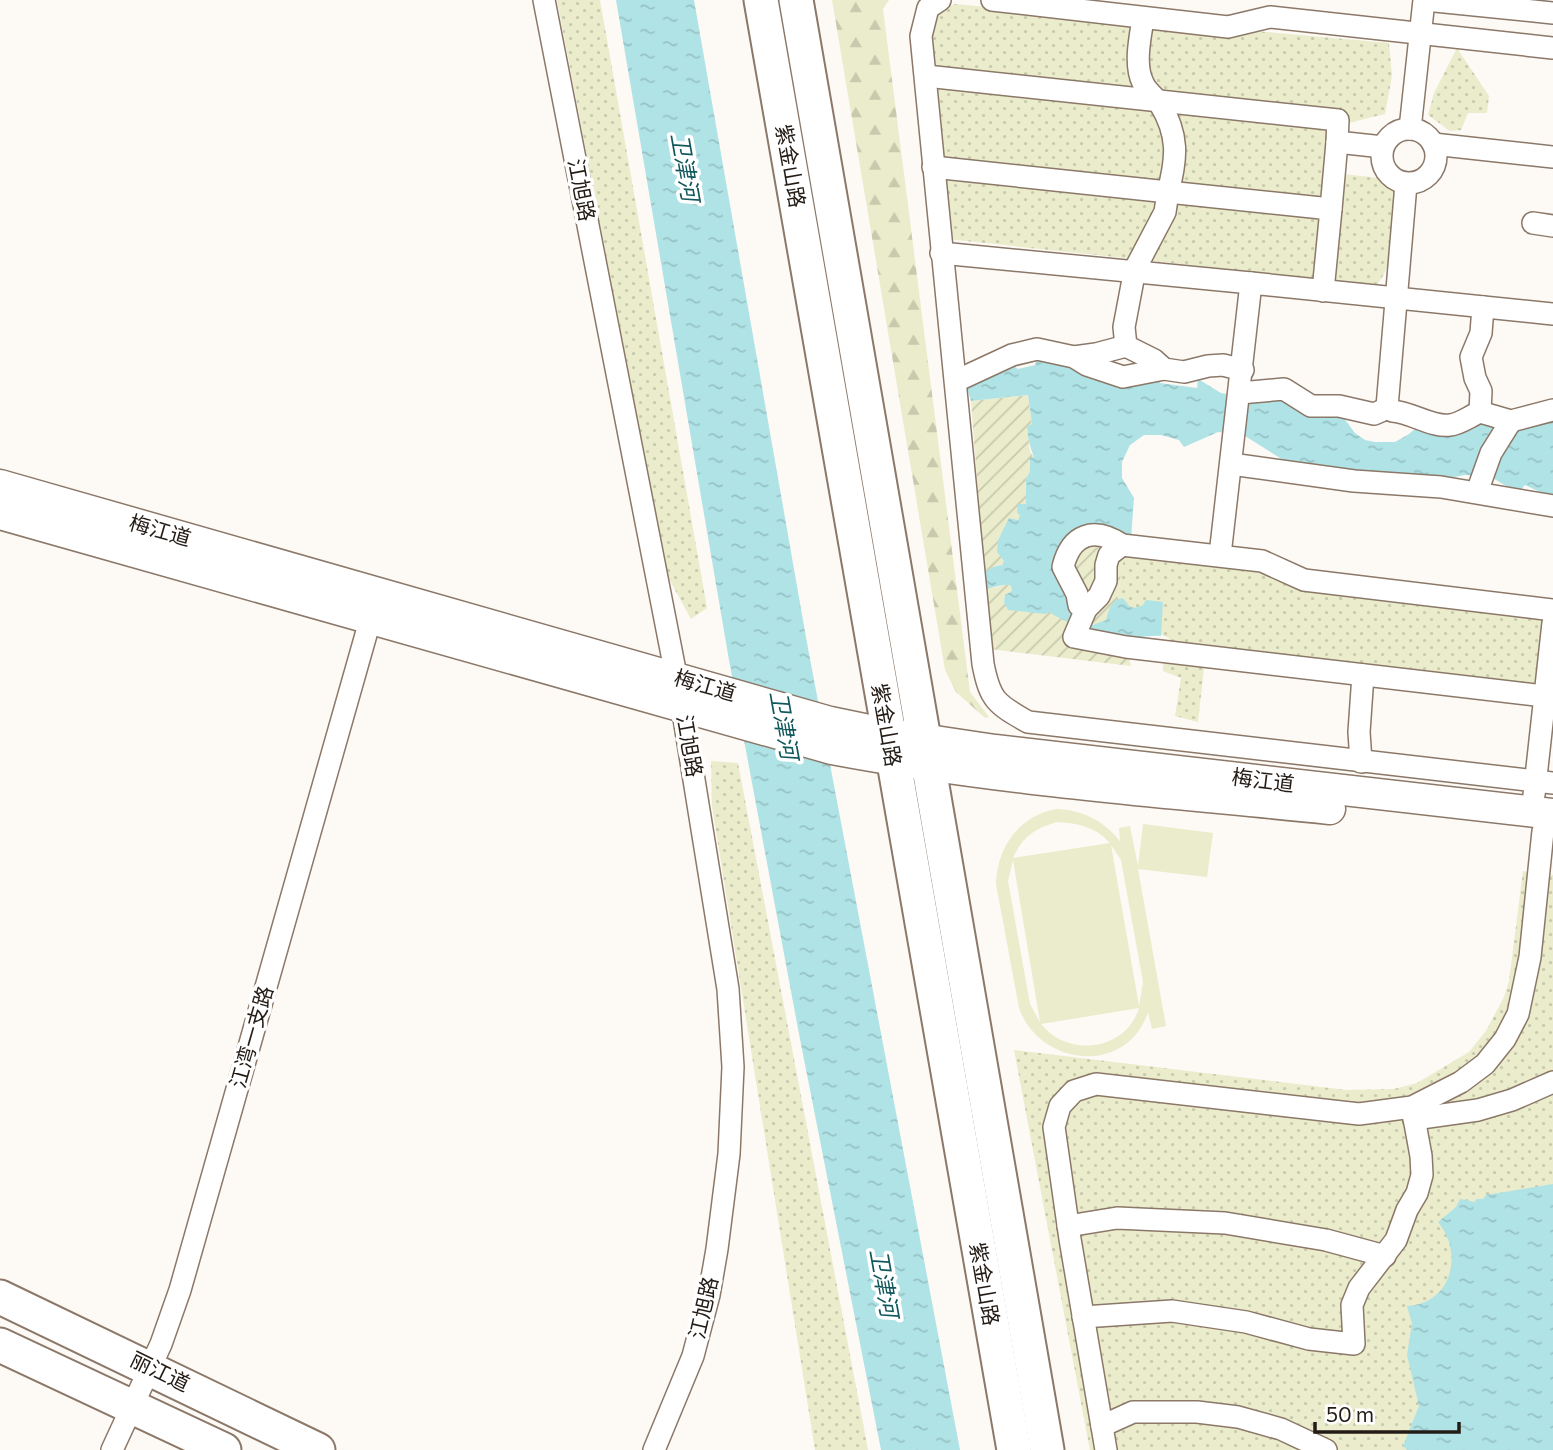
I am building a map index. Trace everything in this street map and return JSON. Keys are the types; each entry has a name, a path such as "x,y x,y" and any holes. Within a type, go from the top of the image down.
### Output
{"main road":[{"name":"紫金山路","path":"761,0 1014,1450"},
{"name":"紫金山路","path":"796,0 1047,1450"},
{"name":"丽江道","path":"0,1297 318,1450"},
{"name":"丽江道","path":"0,1345 224,1450"}],"street":[{"name":"江旭路","path":"544,0 679,692 728,989 733,1067 729,1154 709,1295 693,1356 654,1450"},
{"path":"940,0 928,8 921,36 983,664 988,688 1001,707 1028,722 1544,783"},
{"path":"992,0 1228,27 1270,17 1553,48"},
{"path":"1410,129 1421,35 1435,1 1553,13"},
{"path":"1143,19 1138,60 1140,72 1143,84 1158,102 1173,128 1174,171 1165,212 1135,272 1124,327 1126,346 1154,360 1164,369"},
{"path":"926,76 1338,120 1323,291"},
{"path":"1410,129 1427,136 1436,152 1432,170 1418,182 1406,184 1387,172 1381,156 1383,147 1394,134 1410,129"},
{"path":"1337,142 1383,147"},
{"path":"1433,144 1553,157"},
{"path":"933,167 1331,208"},
{"path":"1387,410 1406,184"},
{"path":"941,253 1553,314"},
{"path":"1220,555 1251,284"},
{"path":"1480,412 1481,391 1471,357 1481,332 1483,307"},
{"path":"1074,357 1126,346"},
{"path":"956,381 1012,355 1037,349 1074,357 1087,365 1123,377 1164,369 1184,372 1223,365 1242,370"},
{"path":"1240,393 1284,389 1311,406 1339,406 1374,414 1387,410 1404,412 1441,426 1453,425 1480,412 1511,421 1553,410"},
{"path":"1476,492 1491,453 1511,421"},
{"path":"1231,464 1354,481 1441,487 1553,506"},
{"name":"梅江道","path":"0,485 679,692 831,735 926,752 1543,824"},
{"name":"梅江道","path":"0,514 371,617 679,692"},
{"path":"1082,619 1077,594 1063,567 1069,549 1084,536 1097,534 1110,537 1122,545 1262,561 1304,580 1553,610"},
{"path":"1122,545 1109,555 1106,581 1074,637 1126,647 1549,696"},
{"name":"江湾一支路","path":"112,1450 150,1367 180,1290 371,617"},
{"path":"1413,1113 1485,1064 1505,1039 1518,1014 1546,879 1544,783 1553,623"},
{"path":"1361,761 1359,732 1363,675"},
{"path":"1106,1450 1054,1127 1060,1106 1074,1091 1096,1084 1111,1084 1359,1114 1413,1113 1478,1110 1512,1100 1553,1082"},
{"path":"1083,1318 1172,1311 1246,1322 1309,1339 1354,1344 1352,1305 1359,1289 1396,1241 1422,1175 1422,1156 1413,1113"},
{"path":"1068,1226 1117,1218 1225,1223 1326,1240 1385,1256"},
{"path":"1102,1426 1133,1412 1198,1412 1238,1417 1281,1429 1326,1450"}],"green space":[{"path":"557,0 600,0 707,608 691,619 668,577"},
{"path":"832,0 889,0 883,9 970,692 989,717 985,718 956,692 945,670"},
{"path":"955,4 1389,43 1392,76 1385,114 1348,123 1343,174 1379,178 1398,190 1391,254 1383,277 1376,285 947,239 929,25 937,11"},
{"path":"1457,48 1489,96 1487,113 1468,113 1461,130 1450,131 1428,115 1434,93"},
{"path":"1028,395 1032,424 1027,427 1030,451 1034,458 1030,458 1030,471 1026,479 1026,505 1018,520 1009,519 998,540 1004,561 1002,565 993,567 994,588 1005,584 1011,586 1012,591 1005,595 1004,603 1013,609 1049,611 1068,621 1094,625 1075,617 1067,541 1125,549 1116,605 1131,666 990,649 971,401"},
{"path":"1125,549 1553,604 1553,689 1206,650 1198,722 1175,716 1181,678 1163,671 1169,638 1119,617 1117,599"},
{"path":"711,761 738,763 868,1450 815,1450 712,806"},
{"path":"1056,809 1084,814 1100,822 1120,841 1119,828 1130,826 1138,866 1143,824 1213,833 1207,877 1138,869 1166,1026 1152,1029 1148,1012 1137,1033 1122,1047 1103,1054 1084,1056 1064,1052 1045,1043 1030,1028 1019,1008 996,884 997,870 1012,835 1031,818","holes":["1072,823 1086,827 1099,833 1110,843 1013,858 1025,839 1049,824","1111,845 1121,860 1143,982 1139,1006","1013,860 1040,1022 1030,1004 1008,881","1139,1008 1122,1033 1095,1045 1066,1042 1052,1035 1041,1024"]},
{"path":"1523,871 1553,875 1553,1450 1090,1450 1014,1050 1346,1090 1394,1089 1417,1083 1469,1052 1486,1031 1504,997 1509,981"}],"water":[{"name":"卫津河","path":"616,0 694,0 807,643 960,1450 881,1450 729,660"},
{"path":"1039,353 1160,374 1160,383 1197,388 1198,379 1221,393 1246,397 1265,395 1343,417 1355,433 1365,440 1375,442 1395,442 1416,428 1553,415 1553,498 1525,485 1518,493 1491,477 1465,475 1443,479 1325,468 1283,460 1242,434 1218,432 1184,447 1179,440 1161,435 1144,435 1130,445 1122,462 1122,478 1134,498 1131,539 1067,541 1075,617 1093,625 1106,620 1111,606 1119,599 1123,598 1129,606 1135,608 1143,605 1146,600 1163,602 1161,636 1122,640 1106,638 1049,612 1045,614 1008,610 1004,603 1005,595 1012,591 1011,586 985,588 978,577 993,567 1002,565 1004,561 997,552 998,540 1009,518 1018,520 1018,504 1026,504 1026,479 1030,471 1030,458 1034,457 1027,431 1027,426 1032,424 1028,395 971,401 967,388 1011,363 1018,369 1035,365"},
{"path":"1553,1184 1553,1450 1407,1450 1403,1446 1419,1406 1407,1355 1412,1323 1407,1306 1422,1303 1434,1296 1449,1275 1450,1248 1446,1234 1438,1222 1456,1207 1460,1199 1475,1202 1486,1195"}]}
